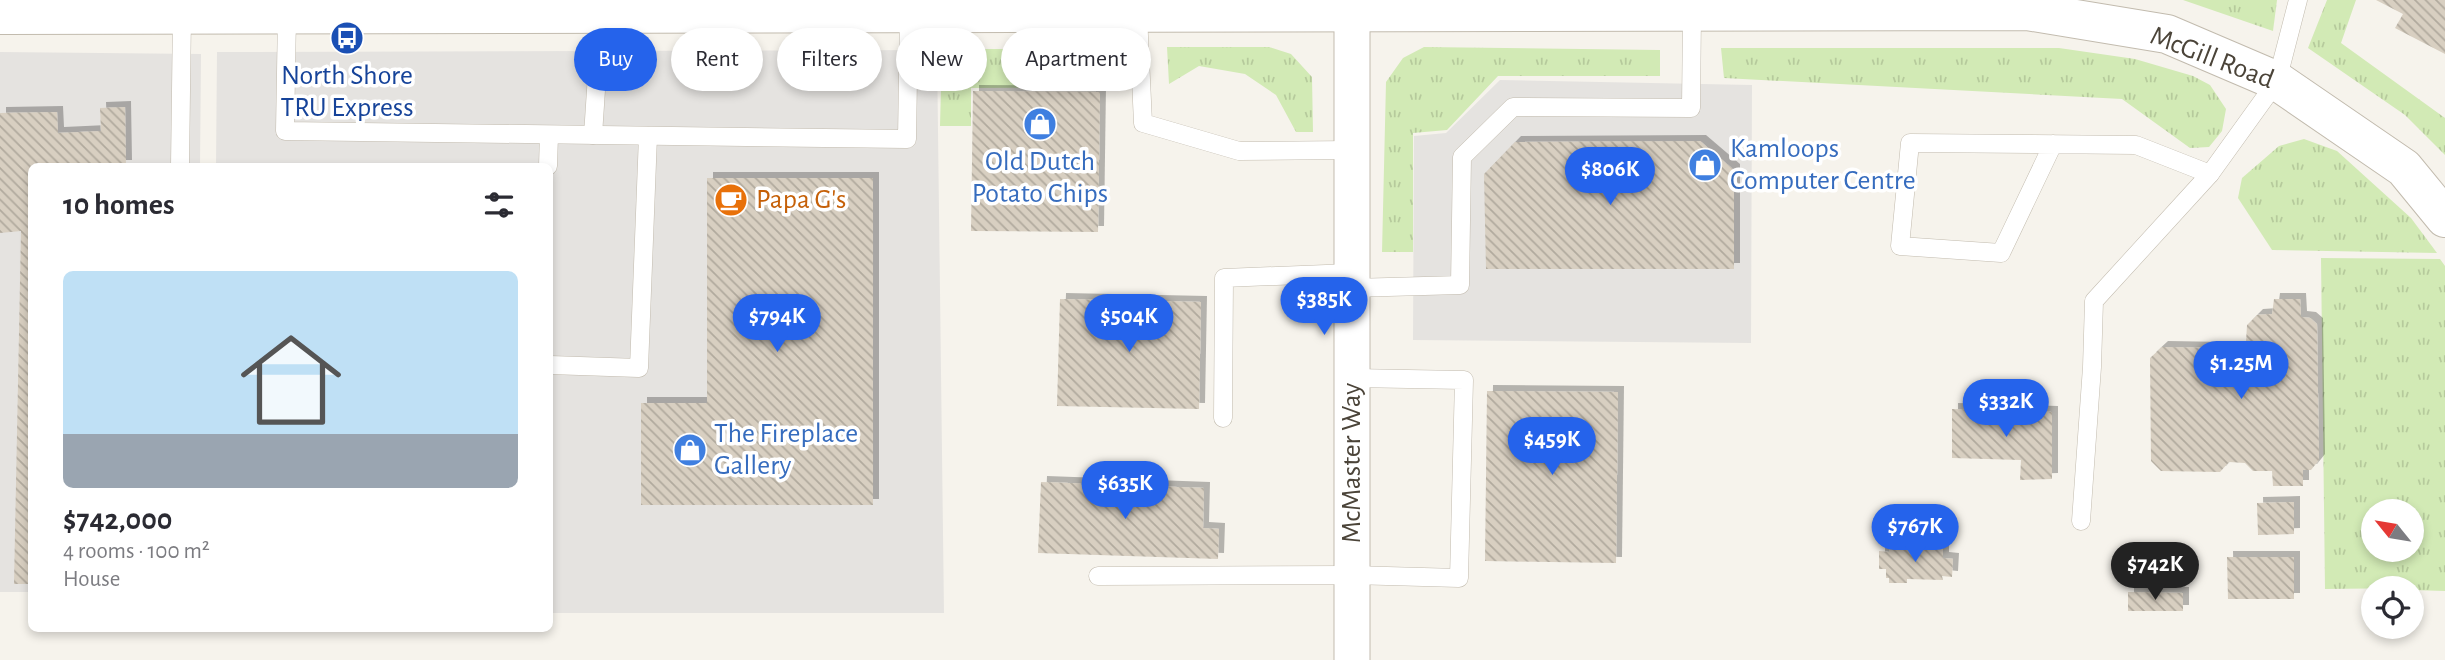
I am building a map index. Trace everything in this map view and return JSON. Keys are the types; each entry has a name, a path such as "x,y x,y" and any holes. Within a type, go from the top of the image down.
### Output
{"street":[{"name":"McGill Road","path":"0,15 203,10 287,15 1138,15 1354,7 1692,14 2027,6 2166,34 2277,80 2404,168 2445,218"},
{"name":"McMaster Way","path":"1352,660 1351,150 1354,7"}],"lane":[{"path":"2081,521 2094,301 2210,174 2277,80 2298,0"},
{"path":"180,163 203,10"},
{"path":"1223,418 1224,278 1460,285 1462,157 1514,107 1691,108 1692,14"},
{"path":"287,15 285,131 907,139 909,15"},
{"path":"593,135 601,15"},
{"path":"1138,15 1143,123 1239,151 1351,150"},
{"path":"548,163 549,135"},
{"path":"553,365 639,368 648,136"},
{"path":"2053,145 2001,253 1900,246 1910,143 2136,145 2210,174"},
{"path":"1098,576 1352,575 1459,578 1464,380 1352,377"}],"green space":[{"path":"2183,0 2277,0 2273,31"},
{"path":"2327,0 2356,0 2341,43 2445,118 2445,155 2405,115 2308,48"},
{"path":"1167,47 1269,47 1291,54 1312,77 1313,132 1296,132 1276,95 1245,74 1199,66 1169,84"},
{"path":"1424,47 1660,50 1660,76 1498,76 1447,130 1413,133 1413,252 1382,252 1386,82 1403,58"},
{"path":"1721,48 2059,48 2135,59 2193,76 2210,85 2226,109 2222,131 2209,147 2190,148 2122,99 1724,78"},
{"path":"987,49 1001,49 1001,88 987,88"},
{"path":"941,91 971,91 971,126 940,126"},
{"path":"2304,139 2337,151 2411,218 2437,253 2272,250 2238,198 2242,178 2279,146"},
{"path":"2321,258 2440,259 2445,266 2445,591 2424,590 2424,576 2361,576 2361,589 2325,589"}],"shaded area":[{"path":"763,50 777,50 777,91 882,91 882,50 896,50 896,91 938,91 944,613 553,613 553,163 216,163 217,52 574,51 574,91 657,91 657,51 671,51 671,91 763,91"},
{"path":"0,52 201,54 200,163 28,163 28,592 0,592"},
{"path":"1500,80 1752,85 1751,343 1413,340 1414,136 1446,133"}],"building":[{"path":"2376,0 2445,0 2445,54 2395,28 2403,14"},
{"path":"973,91 1100,92 1098,232 971,231"},
{"path":"125,107 126,163 28,163 28,584 14,584 21,231 0,233 0,113 57,112 58,133 101,131 100,108"},
{"path":"1700,141 1734,170 1734,269 1486,269 1484,174 1515,142"},
{"path":"707,178 873,178 873,505 641,505 641,403 707,403"},
{"path":"1060,299 1201,302 1199,409 1057,406"},
{"path":"2274,299 2300,299 2301,317 2310,318 2317,324 2319,460 2311,470 2303,470 2303,486 2273,486 2272,471 2253,471 2245,463 2229,462 2220,472 2161,471 2151,461 2150,358 2162,347 2222,348 2230,360 2245,359 2247,325 2257,315 2272,314"},
{"path":"1487,391 1618,392 1616,563 1485,561"},
{"path":"1952,409 2052,412 2052,479 2020,480 2021,460 1952,458"},
{"path":"1041,482 1204,488 1203,528 1219,529 1218,559 1038,553"},
{"path":"2294,502 2294,534 2258,535 2257,503"},
{"path":"1889,547 1943,548 1943,558 1953,559 1952,577 1942,576 1943,580 1907,579 1907,583 1889,583 1886,569 1879,569 1879,551 1889,552"},
{"path":"2227,557 2294,557 2294,599 2228,599"},
{"path":"2128,592 2183,593 2183,611 2128,611"}],"place":[{"name":"North Shore TRU Express","path":"347,38"},
{"name":"Old Dutch Potato Chips","path":"1040,124"},
{"name":"Kamloops Computer Centre","path":"1705,165"},
{"name":"Papa G's","path":"731,200"},
{"name":"The Fireplace Gallery","path":"690,450"}]}
